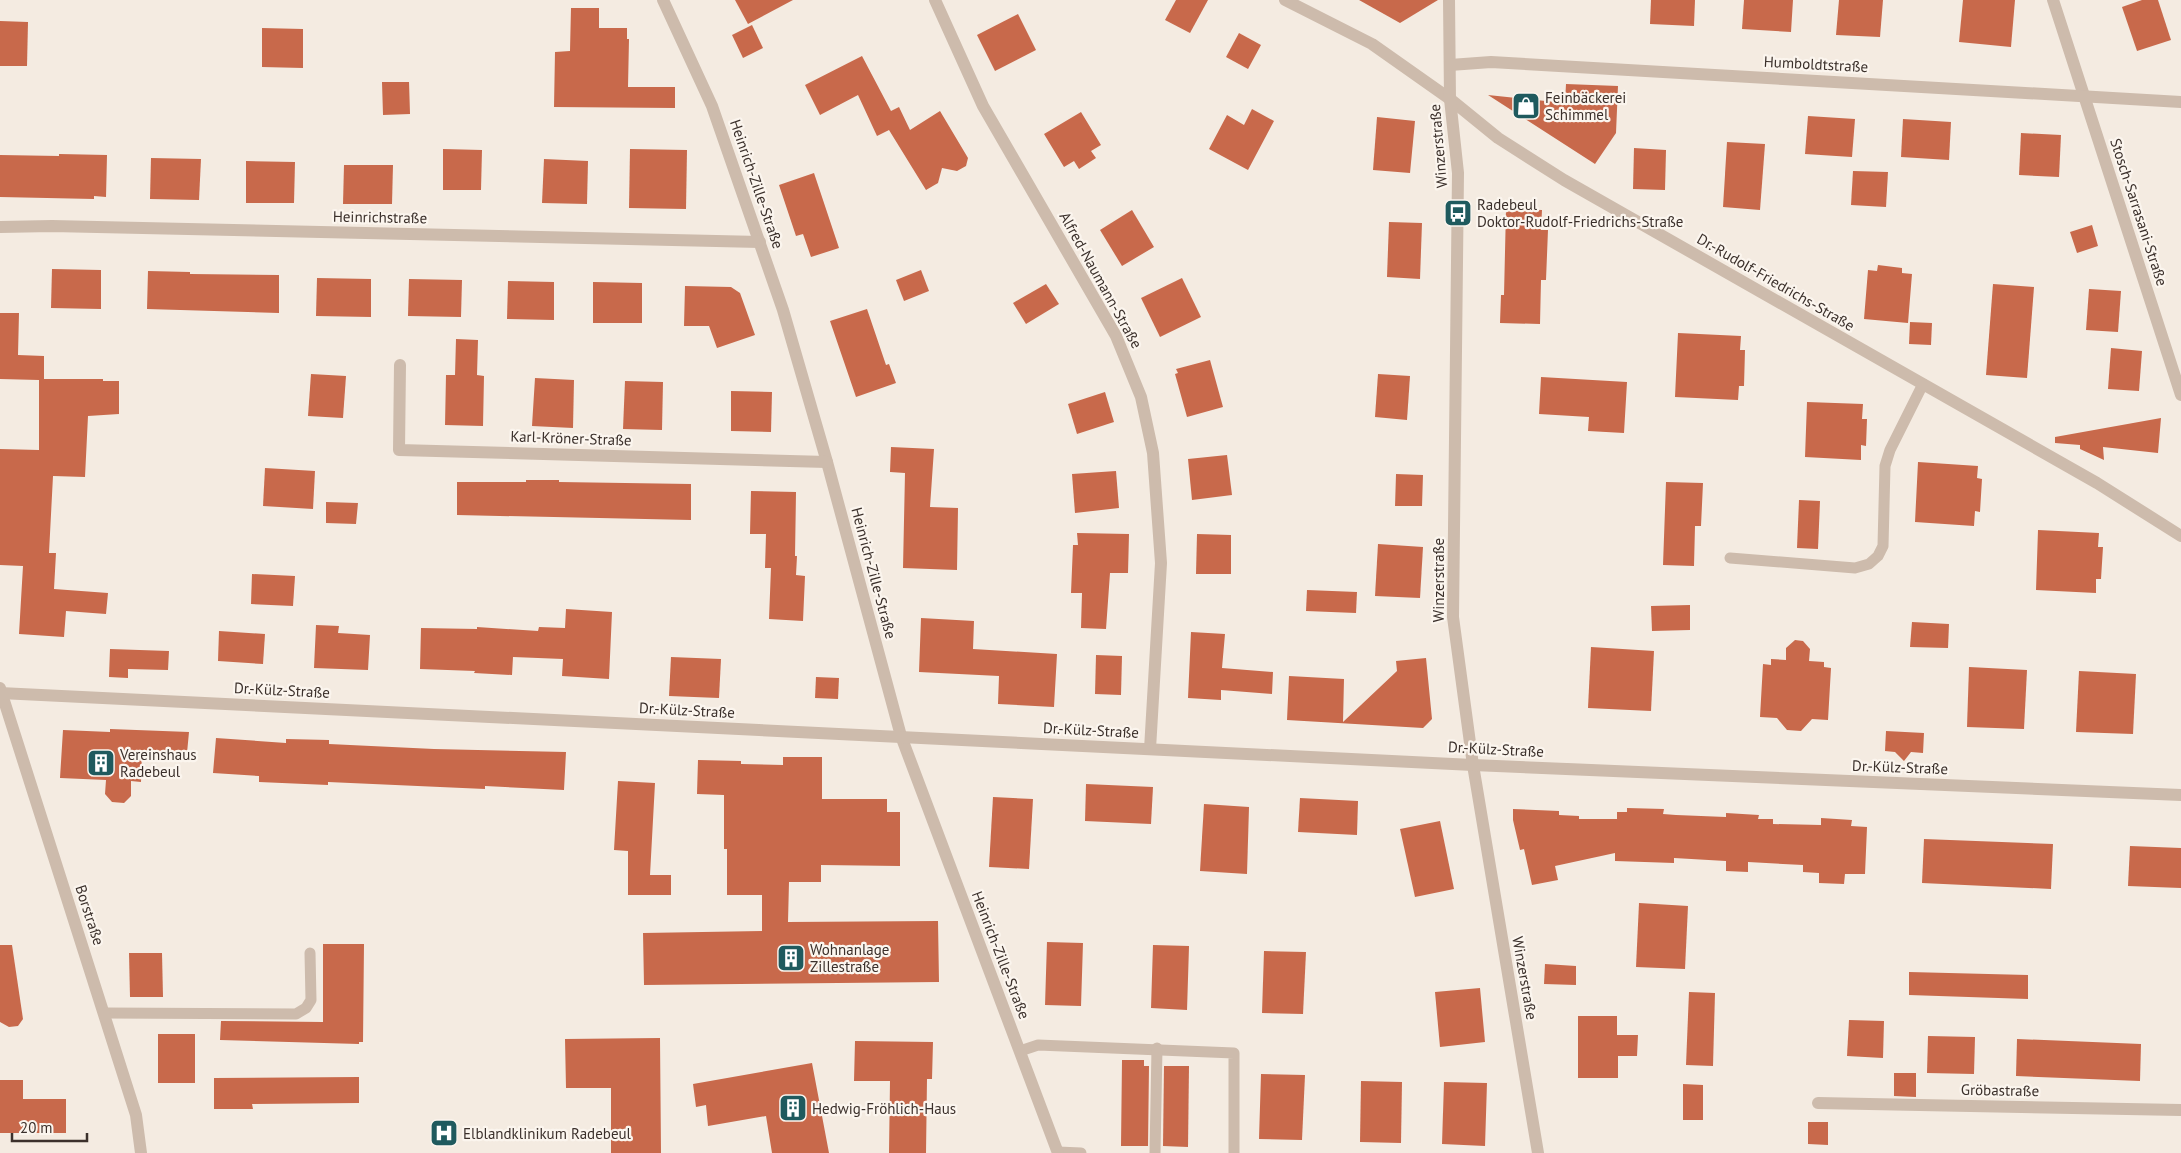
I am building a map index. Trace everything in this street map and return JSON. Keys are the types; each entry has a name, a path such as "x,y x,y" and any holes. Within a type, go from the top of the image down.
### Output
{"street":[{"name":"Heinrich-Zille-Straße","path":"663,0 712,106 783,310 827,462 901,736 1058,1152"},
{"name":"Alfred-Naumann-Straße","path":"935,0 983,106 1116,336 1141,397 1154,453 1161,563 1150,749"},
{"name":"Dr.-Rudolf-Friedrichs-Straße","path":"1285,0 1372,44 1450,98 1498,138 1564,180 2097,483 2181,536"},
{"name":"Winzerstraße","path":"1449,0 1450,98 1458,173 1453,617 1473,765 1538,1153"},
{"name":"Stosch-Sarrasani-Straße","path":"2054,0 2181,395"},
{"name":"Humboldtstraße","path":"1450,65 1491,62 2181,102"},
{"name":"Heinrichstraße","path":"0,227 52,226 760,242"},
{"name":"Karl-Kröner-Straße","path":"400,365 399,450 827,462"},
{"name":"Dr.-Külz-Straße","path":"1,691 1473,765 2181,795"},
{"name":"Borstraße","path":"1,691 136,1115 141,1153"},
{"name":"Gröbastraße","path":"1818,1102 2181,1110"}],"lane":[{"path":"1730,558 1855,568 1869,564 1878,556 1883,546 1884,484 1890,450 1923,384"},
{"path":"104,1012 296,1014 306,1008 311,1000 310,953"},
{"path":"1020,1051 1038,1045 1157,1048 1234,1053 1234,1153"},
{"path":"1155,1153 1157,1048"},
{"path":"1058,1152 1081,1153"}],"building":[{"path":"735,0 793,0 748,24"},
{"path":"1176,0 1208,0 1190,33 1165,20"},
{"path":"1359,0 1438,0 1400,23"},
{"path":"1651,0 1695,0 1694,26 1650,24"},
{"path":"1744,0 1793,0 1791,32 1742,29"},
{"path":"1839,0 1883,0 1880,37 1836,35"},
{"path":"1963,0 2015,0 2011,47 1959,42"},
{"path":"2142,0 2158,0 2171,40 2137,51 2122,7"},
{"path":"571,8 599,8 599,28 627,28 627,39 629,39 628,87 675,87 675,108 554,107 555,52 570,51"},
{"path":"1018,14 1036,50 995,71 977,35"},
{"path":"0,21 28,22 27,66 0,66"},
{"path":"752,25 763,48 743,58 732,35"},
{"path":"262,28 303,29 303,68 262,67"},
{"path":"1239,33 1261,45 1248,69 1226,57"},
{"path":"862,56 891,111 899,107 910,130 940,111 968,158 966,166 957,171 942,168 938,183 926,190 889,130 877,136 858,95 820,115 805,85"},
{"path":"382,82 409,82 410,114 383,115"},
{"path":"1566,84 1618,86 1616,133 1595,164 1488,95 1565,103"},
{"path":"1252,109 1274,121 1248,170 1209,149 1227,115 1244,125"},
{"path":"1081,112 1101,145 1091,151 1096,158 1079,169 1074,161 1064,167 1044,134"},
{"path":"1808,116 1855,119 1852,157 1805,154"},
{"path":"1377,117 1415,121 1410,173 1373,170"},
{"path":"1903,119 1951,122 1949,160 1901,157"},
{"path":"2021,133 2061,135 2059,177 2019,175"},
{"path":"1727,142 1765,144 1760,210 1723,207"},
{"path":"1634,148 1666,150 1665,190 1633,189"},
{"path":"443,149 482,150 481,190 443,190"},
{"path":"630,149 687,150 686,209 629,208"},
{"path":"59,154 107,155 106,197 94,196 94,199 0,197 0,155 59,156"},
{"path":"151,158 201,159 199,200 150,199"},
{"path":"544,159 588,161 587,204 542,203"},
{"path":"246,161 295,162 294,203 246,203"},
{"path":"344,165 393,165 392,204 343,204"},
{"path":"1853,171 1888,172 1886,207 1851,205"},
{"path":"814,173 839,248 811,257 803,234 796,236 779,185"},
{"path":"1506,209 1542,210 1541,230 1548,230 1546,280 1541,280 1540,324 1500,323 1501,295 1504,295"},
{"path":"1132,210 1154,247 1122,266 1100,230"},
{"path":"1389,222 1422,223 1420,279 1387,277"},
{"path":"2092,225 2098,246 2077,253 2070,232"},
{"path":"1878,265 1902,268 1902,273 1912,274 1908,323 1864,319 1868,270 1877,271"},
{"path":"52,269 101,270 101,309 51,308"},
{"path":"921,270 929,291 904,301 896,280"},
{"path":"148,271 190,272 190,274 279,275 279,313 147,309"},
{"path":"317,278 371,279 371,317 316,316"},
{"path":"1182,278 1201,317 1160,337 1141,298"},
{"path":"409,279 462,280 461,317 408,316"},
{"path":"508,281 554,282 554,320 507,319"},
{"path":"593,282 642,283 642,323 593,323"},
{"path":"1046,284 1059,304 1026,324 1013,303"},
{"path":"1993,284 2034,287 2027,378 1986,375"},
{"path":"685,286 731,287 740,293 755,335 717,348 709,326 684,326"},
{"path":"2089,289 2121,291 2118,332 2086,330"},
{"path":"867,309 886,365 889,364 896,383 856,397 830,321"},
{"path":"0,313 19,313 18,355 44,356 44,379 103,379 103,381 119,381 119,414 88,416 85,477 53,476 49,553 56,553 54,589 108,593 106,614 66,611 64,637 19,634 23,566 0,565 0,449 39,450 39,380 0,379"},
{"path":"1910,322 1932,323 1931,345 1909,344"},
{"path":"1678,333 1741,336 1740,350 1745,350 1744,386 1739,386 1738,400 1675,397"},
{"path":"456,339 478,340 477,375 484,376 483,426 445,425 446,375 455,375"},
{"path":"2111,348 2142,351 2139,391 2108,389"},
{"path":"1210,360 1223,407 1187,417 1175,374 1178,373 1176,369"},
{"path":"311,374 346,376 343,418 308,416"},
{"path":"1378,374 1410,376 1407,420 1375,417"},
{"path":"1541,377 1627,382 1624,433 1588,431 1589,417 1539,414"},
{"path":"535,378 574,380 573,428 532,426"},
{"path":"625,381 663,382 662,430 623,429"},
{"path":"731,391 772,392 771,432 731,431"},
{"path":"1105,392 1114,422 1077,434 1068,404"},
{"path":"1807,402 1863,404 1862,419 1867,419 1866,446 1861,445 1861,460 1805,457"},
{"path":"2161,418 2158,453 2103,447 2104,460 2080,449 2080,445 2055,443 2055,437"},
{"path":"891,447 934,449 930,507 958,508 957,570 903,568 905,473 890,472"},
{"path":"1227,455 1232,495 1192,500 1188,459"},
{"path":"1918,462 1978,466 1977,478 1982,479 1980,512 1975,511 1974,526 1915,522"},
{"path":"265,468 315,471 313,509 263,506"},
{"path":"1116,471 1119,508 1075,513 1072,474"},
{"path":"1396,474 1423,475 1422,506 1395,506"},
{"path":"526,480 691,484 691,520 457,515 457,482 526,482"},
{"path":"1666,482 1703,483 1701,526 1695,526 1694,566 1663,565"},
{"path":"751,491 796,492 796,575 805,576 803,621 769,619 771,568 765,568 766,534 750,534"},
{"path":"1799,500 1820,501 1818,549 1797,548"},
{"path":"326,502 358,503 356,524 326,523"},
{"path":"2038,530 2099,533 2098,547 2103,547 2101,579 2096,579 2096,593 2036,590"},
{"path":"1077,533 1129,534 1128,573 1110,573 1106,629 1081,628 1082,593 1071,593 1073,545 1078,545"},
{"path":"1197,534 1231,535 1231,574 1196,574"},
{"path":"1378,544 1423,547 1420,598 1375,596"},
{"path":"252,574 295,576 293,606 251,604"},
{"path":"1307,590 1357,592 1356,613 1306,611"},
{"path":"1690,605 1690,630 1652,631 1651,606"},
{"path":"566,609 612,612 609,679 562,676 563,659 513,657 512,675 474,673 475,671 420,669 421,628 477,629 477,627 538,631 539,627 565,628"},
{"path":"921,618 974,621 973,649 1057,654 1054,707 998,704 999,676 919,672"},
{"path":"1912,622 1949,624 1948,648 1910,647"},
{"path":"316,625 339,626 338,633 370,635 368,670 314,668"},
{"path":"219,631 265,634 263,664 218,661"},
{"path":"1191,632 1225,634 1222,668 1273,672 1272,694 1221,690 1221,700 1188,698"},
{"path":"1795,640 1803,641 1810,649 1809,661 1824,662 1824,667 1831,668 1828,720 1812,719 1801,731 1787,730 1777,718 1760,717 1763,664 1771,665 1771,659 1786,660 1786,648"},
{"path":"1591,647 1654,651 1651,711 1588,708"},
{"path":"110,649 169,651 168,670 128,669 128,678 109,677"},
{"path":"1096,655 1122,656 1121,695 1095,694"},
{"path":"671,657 721,659 719,698 669,696"},
{"path":"1426,658 1432,719 1423,728 1287,720 1289,676 1344,679 1343,722 1397,671 1396,661"},
{"path":"1969,667 2027,670 2024,729 1967,727"},
{"path":"2079,671 2136,674 2133,734 2076,732"},
{"path":"816,677 839,678 838,699 815,698"},
{"name":"Vereinshaus Radebeul","path":"110,729 189,732 187,753 142,751 141,782 131,781 131,796 124,803 112,802 105,794 106,780 60,778 63,730 110,732"},
{"path":"1886,731 1924,733 1923,753 1911,752 1904,761 1895,752 1885,751"},
{"path":"216,738 286,743 286,739 329,740 329,744 566,752 564,790 485,786 485,789 328,782 328,785 259,782 259,776 213,773"},
{"path":"783,757 822,757 822,799 887,799 887,812 900,812 900,866 821,865 821,882 789,882 788,922 938,921 939,982 644,985 643,933 762,931 762,895 727,895 727,849 724,849 724,795 697,794 698,760 741,761 741,764 783,765"},
{"path":"618,781 655,783 650,875 671,875 671,895 628,895 628,851 614,850"},
{"path":"1086,784 1153,787 1151,824 1085,821"},
{"path":"993,797 1033,799 1029,869 989,867"},
{"path":"1300,798 1358,801 1357,835 1298,832"},
{"path":"1204,804 1249,807 1247,874 1200,871"},
{"path":"1627,808 1664,809 1663,814 1676,815 1726,817 1726,813 1759,815 1758,819 1773,819 1773,824 1821,825 1821,818 1852,820 1851,826 1867,827 1865,874 1845,874 1844,884 1819,883 1819,873 1803,872 1803,865 1748,862 1748,872 1726,871 1726,861 1674,858 1674,863 1615,861 1615,853 1555,866 1558,880 1532,885 1524,849 1520,850 1513,820 1513,809 1559,811 1559,815 1579,816 1579,819 1617,819 1617,812 1627,812"},
{"path":"1440,821 1454,889 1415,897 1400,829"},
{"path":"1924,839 2053,844 2051,889 1922,883"},
{"path":"2130,846 2181,848 2181,888 2128,886"},
{"path":"1639,903 1688,906 1685,969 1636,967"},
{"path":"1047,942 1083,943 1081,1006 1045,1005"},
{"path":"323,944 364,944 363,1042 359,1042 359,1044 220,1040 221,1021 323,1022"},
{"path":"0,945 12,945 23,1019 18,1026 9,1027 0,1022"},
{"path":"1153,945 1189,946 1187,1010 1151,1008"},
{"path":"1264,951 1306,952 1303,1014 1262,1013"},
{"path":"129,953 162,953 163,997 130,997"},
{"path":"1545,964 1576,966 1576,985 1544,984"},
{"path":"1909,972 2028,975 2028,999 1909,995"},
{"path":"1480,988 1485,1042 1440,1047 1435,992"},
{"path":"1689,992 1715,993 1713,1066 1686,1065"},
{"path":"1578,1016 1617,1016 1617,1035 1638,1035 1637,1056 1618,1056 1618,1078 1578,1078"},
{"path":"1849,1020 1884,1021 1883,1058 1847,1056"},
{"path":"158,1034 195,1034 195,1083 158,1083"},
{"path":"1928,1036 1975,1037 1974,1074 1927,1073"},
{"path":"660,1038 661,1153 611,1153 611,1088 566,1088 565,1039"},
{"path":"2017,1039 2141,1044 2140,1081 2016,1076"},
{"name":"Hedwig-Fröhlich-Haus","path":"855,1041 933,1042 932,1079 927,1079 926,1153 889,1153 890,1081 854,1081"},
{"path":"1122,1060 1144,1060 1144,1066 1149,1066 1148,1146 1121,1146"},
{"name":"Hedwig-Fröhlich-Haus","path":"812,1063 829,1153 772,1153 766,1116 708,1126 706,1105 696,1107 693,1084"},
{"path":"1164,1066 1189,1066 1188,1147 1163,1146"},
{"path":"1894,1073 1916,1073 1916,1097 1894,1096"},
{"path":"1261,1074 1305,1075 1302,1140 1259,1139"},
{"path":"359,1077 359,1103 252,1104 253,1109 214,1109 214,1078"},
{"path":"0,1080 23,1080 23,1099 66,1099 66,1133 0,1133"},
{"path":"1361,1081 1402,1082 1401,1143 1360,1142"},
{"path":"1444,1082 1487,1083 1485,1146 1442,1144"},
{"path":"1683,1084 1703,1085 1703,1120 1683,1120"},
{"path":"1808,1122 1828,1122 1828,1145 1808,1144"}],"place":[{"name":"Feinbäckerei Schimmel","path":"1526,106"},
{"name":"Radebeul Doktor-Rudolf-Friedrichs-Straße","path":"1458,213"},
{"name":"Vereinshaus Radebeul","path":"101,763"},
{"name":"Wohnanlage Zillestraße","path":"791,958"},
{"name":"Hedwig-Fröhlich-Haus","path":"793,1108"},
{"name":"Elblandklinikum Radebeul","path":"444,1133"}]}
